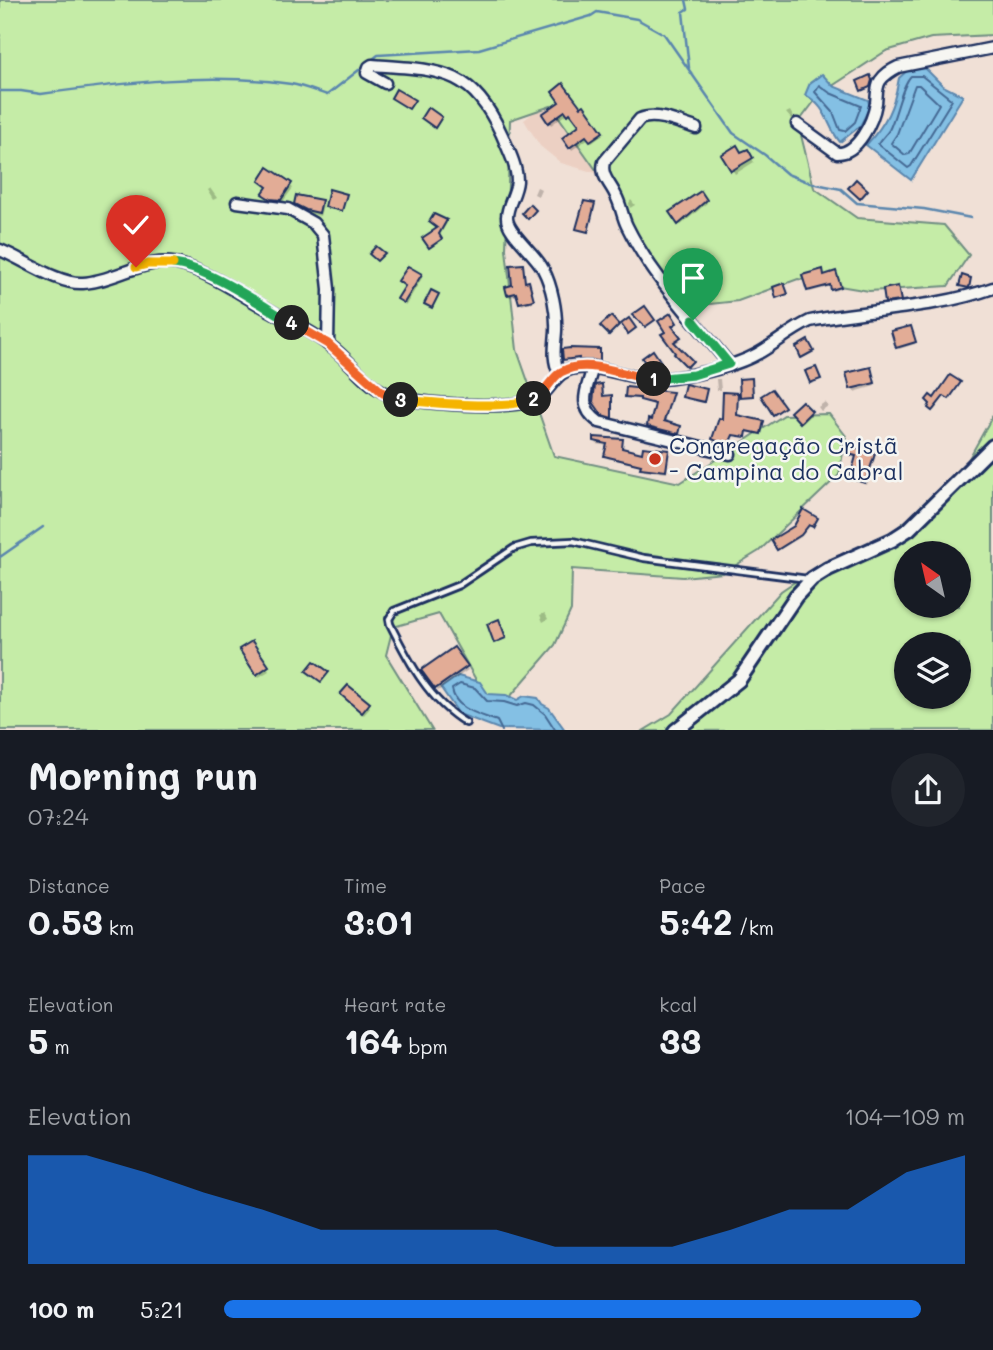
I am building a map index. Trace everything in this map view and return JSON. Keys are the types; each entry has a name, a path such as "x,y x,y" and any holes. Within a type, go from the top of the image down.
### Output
{"street":[{"path":"797,124 837,153 846,152 860,138 871,121 878,85 887,72 898,67 993,48"},
{"path":"385,83 367,74 369,67 396,66 441,73 472,89 492,114 509,152 517,180 507,217 508,224 543,268 548,282 555,311 553,353 559,373"},
{"path":"696,128 655,117 640,119 604,162 603,175 617,198 626,225 657,275 729,364"},
{"path":"237,202 288,209 313,223 323,235 329,289 328,344"},
{"path":"0,250 66,281 80,284 148,264 183,265 211,277 328,344 383,393 401,400 439,404 531,401 540,396 559,373 574,368 593,367 643,379 693,375 759,353 810,321 931,302 993,288"},
{"path":"593,367 584,398 585,408 590,416 599,422 730,454"},
{"path":"676,730 739,680 796,596 812,579 909,529 993,446"}],"lane":[{"path":"466,723 443,708 411,665 389,619 394,611 473,577 514,548 531,543 573,541 644,558 812,579"}],"shaded area":[{"path":"619,46 603,175 561,163 540,146 524,120"}],"green space":[{"path":"0,0 993,0 993,35 931,38 886,51 820,94 798,123 814,188 857,218 944,225 969,255 948,286 869,291 798,279 738,301 691,306 654,266 620,204 551,106 510,120 506,249 517,350 554,456 680,483 784,415 829,414 846,436 839,475 759,551 723,573 683,577 572,569 571,610 555,645 509,698 489,703 439,614 393,627 386,655 432,730 0,730"},
{"path":"993,415 993,730 645,730 671,714 781,591 824,562 882,540 957,480"}],"water":[{"path":"925,68 943,86 963,96 911,180 866,145 888,114 899,78 909,69"},
{"path":"822,74 833,86 868,100 870,107 860,126 840,142 818,105 805,95 810,83"},
{"path":"458,676 480,682 488,694 506,695 517,700 524,696 538,698 565,730 499,729 459,714 441,688"}],"building":[{"path":"870,75 870,87 861,91 857,81"},
{"path":"563,83 581,107 584,105 603,132 590,141 586,136 569,148 562,138 579,125 570,113 568,115 565,111 548,123 542,114 559,102 552,92"},
{"path":"396,89 415,100 409,109 391,98"},
{"path":"428,107 442,117 435,128 421,118"},
{"path":"737,145 741,152 748,149 753,158 731,171 721,155"},
{"path":"268,167 292,183 281,200 270,199 262,194 267,187 259,181"},
{"path":"856,179 868,190 860,199 848,188"},
{"path":"329,189 347,194 342,211 325,207"},
{"path":"701,191 707,200 678,225 669,212"},
{"path":"296,195 322,200 319,213 294,204"},
{"path":"584,201 595,203 588,232 576,229"},
{"path":"530,204 536,210 528,219 522,213"},
{"path":"434,214 447,220 439,234 442,239 429,248 422,238 437,228 429,222"},
{"path":"376,246 385,253 377,261 369,254"},
{"path":"523,264 525,282 529,281 534,300 519,303 516,293 507,295 505,287 512,285 510,265"},
{"path":"408,266 422,274 404,303 397,299 405,286 398,281"},
{"path":"823,269 824,275 836,271 841,287 831,290 830,285 807,291 802,275"},
{"path":"962,275 971,278 969,288 959,286"},
{"path":"784,283 788,294 776,298 773,287"},
{"path":"898,286 901,301 885,303 883,289"},
{"path":"431,290 439,294 432,308 424,304"},
{"path":"645,306 655,320 645,327 632,315"},
{"path":"671,313 677,323 672,326 681,337 674,342 693,361 687,367 674,354 661,334 665,332 658,321"},
{"path":"611,316 619,325 609,335 600,326"},
{"path":"629,318 636,328 628,334 621,324"},
{"path":"911,326 916,342 896,348 891,331"},
{"path":"808,340 814,351 801,358 796,347"},
{"path":"562,349 600,349 600,361 579,358 563,360"},
{"path":"653,350 661,362 650,370 642,358"},
{"path":"816,367 821,379 810,383 805,371"},
{"path":"871,367 875,383 850,389 846,373"},
{"path":"950,375 961,382 949,399 944,396 932,411 926,400 930,395 934,398"},
{"path":"752,378 753,396 740,397 739,379"},
{"path":"602,384 603,396 612,395 612,418 602,415 593,402 595,385"},
{"path":"685,384 707,389 704,402 682,397"},
{"path":"626,387 673,392 664,421 681,426 679,434 647,426 655,404 640,398 625,397"},
{"path":"772,389 785,407 773,415 761,396"},
{"path":"723,392 738,393 737,415 764,421 761,434 747,431 746,437 733,435 728,446 712,439 719,418 722,419"},
{"path":"802,401 812,411 800,423 790,412"},
{"path":"594,437 623,439 622,448 642,453 643,447 669,450 666,471 640,468 641,465 604,456 607,444 594,441"},
{"path":"843,444 875,454 865,483 850,478 856,456 841,452"},
{"path":"803,509 818,518 813,527 809,525 801,535 777,550 771,540 794,526"},
{"path":"499,619 506,638 494,643 487,624"},
{"path":"252,641 269,666 256,675 239,649"},
{"path":"454,647 468,666 435,689 421,670"},
{"path":"314,661 329,672 321,682 306,671"},
{"path":"348,685 370,703 362,713 340,694"}],"waterway":[{"path":"686,0 688,9 683,12 689,68"},
{"path":"0,91 41,94 166,80 229,79 291,84 327,95 378,55 479,49 597,12 637,19 664,34 733,133 787,174 811,183 841,189 857,203 924,209 971,218"},
{"path":"0,557 43,527"}],"place":[{"name":"Congregação Cristã - Campina do Cabral","path":"655,459"}],"route":[{"path":"136,267 166,263 183,265 211,277 328,344 383,393 401,400 439,404 531,401 550,386 559,373 574,368 593,367 643,379 660,379 693,375 729,364 693,320"}]}
